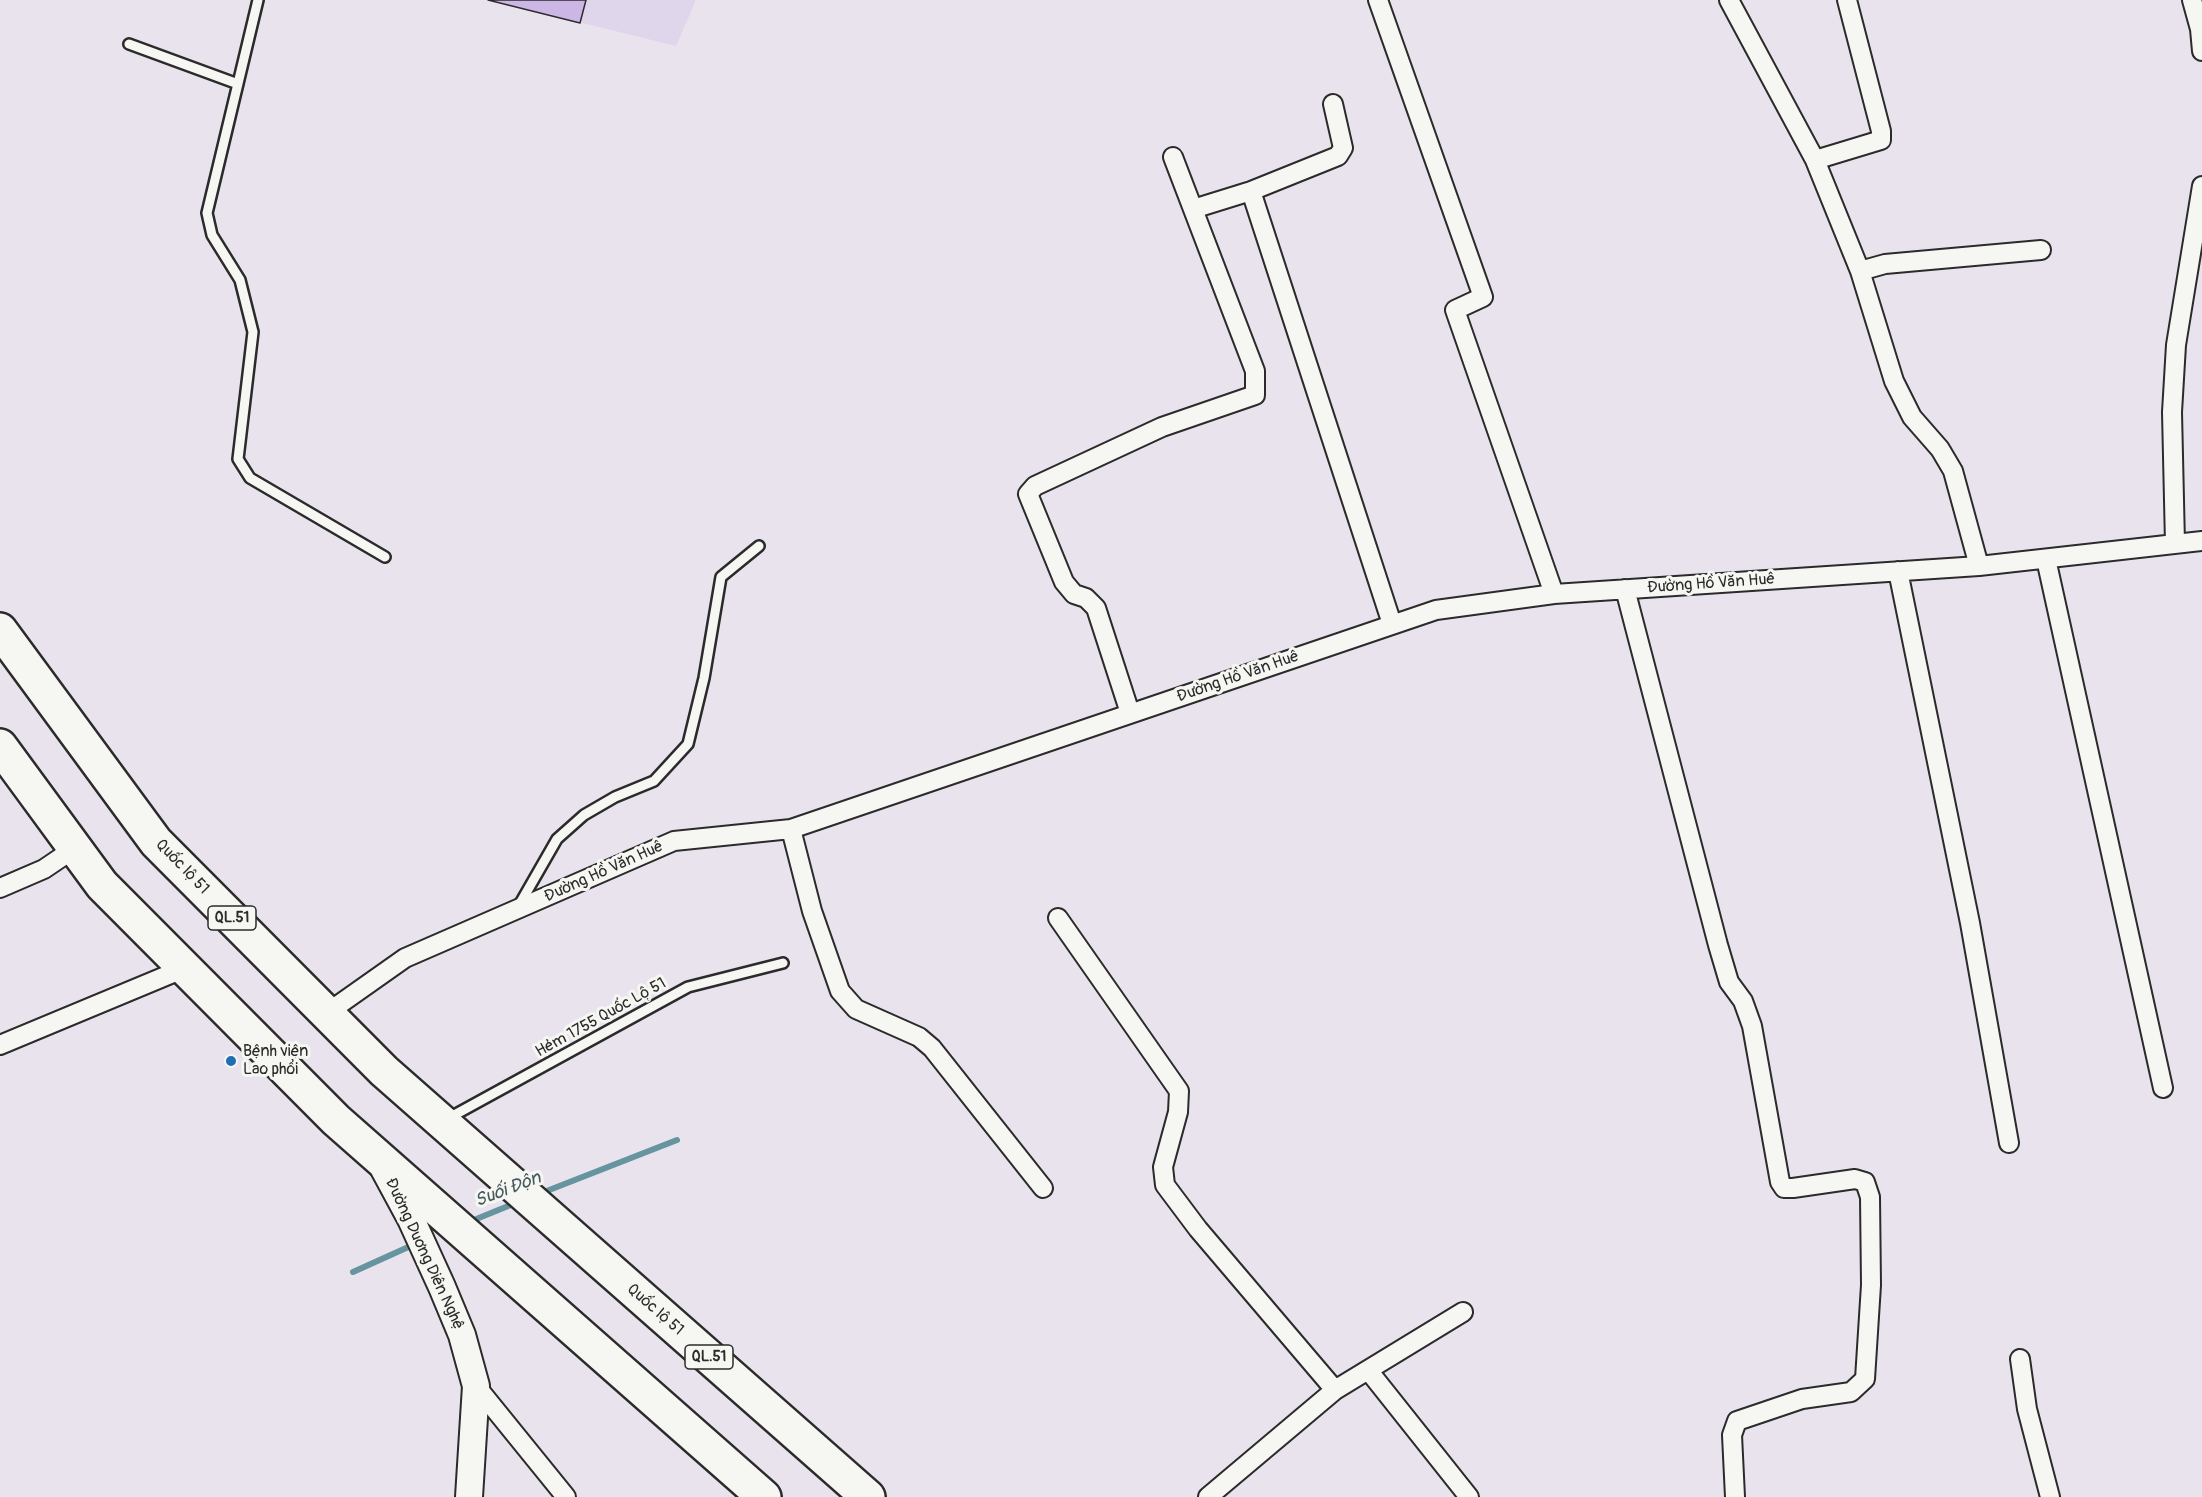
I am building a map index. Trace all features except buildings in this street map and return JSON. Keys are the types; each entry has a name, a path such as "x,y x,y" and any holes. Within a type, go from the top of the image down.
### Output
{"highway":[{"name":"Quốc lộ 51","path":"0,630 156,842 384,1071 868,1497"},
{"path":"0,746 102,885 336,1120 764,1497"}],"street":[{"path":"1378,0 1483,297 1455,310 1554,594"},
{"path":"1729,0 1815,160 1860,271 1894,381 1912,417 1940,449 1953,471 1979,566"},
{"path":"1815,160 1881,140 1881,131 1847,0"},
{"path":"2192,0 2200,29 2202,51"},
{"path":"1193,209 1251,191 1341,154 1343,148 1333,104"},
{"path":"1130,713 1096,608 1086,598 1074,594 1064,582 1028,495 1035,486 1162,427 1255,395 1256,371 1173,157"},
{"path":"2175,544 2172,412 2176,345 2202,186"},
{"path":"1251,191 1392,624"},
{"path":"1860,271 1885,264 2041,250"},
{"name":"Đường Hồ Văn Huê","path":"327,1013 405,958 674,841 790,830 1436,610 1465,604 1554,594 1979,566 2202,542"},
{"path":"2046,559 2163,1088"},
{"path":"1898,571 1970,923 2009,1143"},
{"path":"1625,589 1718,945 1729,982 1743,1001 1752,1026 1780,1182 1784,1188 1793,1188 1855,1179 1865,1182 1870,1197 1871,1286 1865,1379 1851,1392 1802,1399 1737,1420 1732,1435 1735,1497"},
{"path":"790,830 812,911 840,991 856,1009 919,1037 932,1048 1043,1188"},
{"path":"0,888 44,869 75,848"},
{"path":"1058,918 1179,1091 1178,1112 1163,1167 1165,1185 1198,1229 1335,1390"},
{"path":"0,1045 185,968"},
{"name":"Đường Duơng Diên Nghệ","path":"377,1156 411,1218 427,1253 462,1335 476,1386 469,1497"},
{"path":"1208,1497 1335,1390 1463,1312"},
{"path":"2020,1359 2027,1409 2050,1497"},
{"path":"1368,1370 1469,1497"},
{"path":"476,1386 566,1497"}],"lane":[{"path":"258,0 207,213 212,235 240,280 253,332 238,459 250,478 385,557"},
{"path":"129,44 238,84"},
{"path":"516,911 557,839 584,815 615,797 654,781 688,744 704,678 721,577 759,546"},
{"name":"Hẻm 1755 Quốc Lộ 51","path":"442,1122 688,987 783,963"}],"shaded area":[{"path":"488,0 696,0 676,46"}],"waterway":[{"name":"Suối Độn","path":"539,1194 677,1140"},
{"name":"Suối Độn","path":"469,1222 518,1202"},
{"name":"Suối Độn","path":"353,1272 415,1244"}],"place":[{"name":"Bệnh viện Lao phổi","path":"231,1061"}]}
